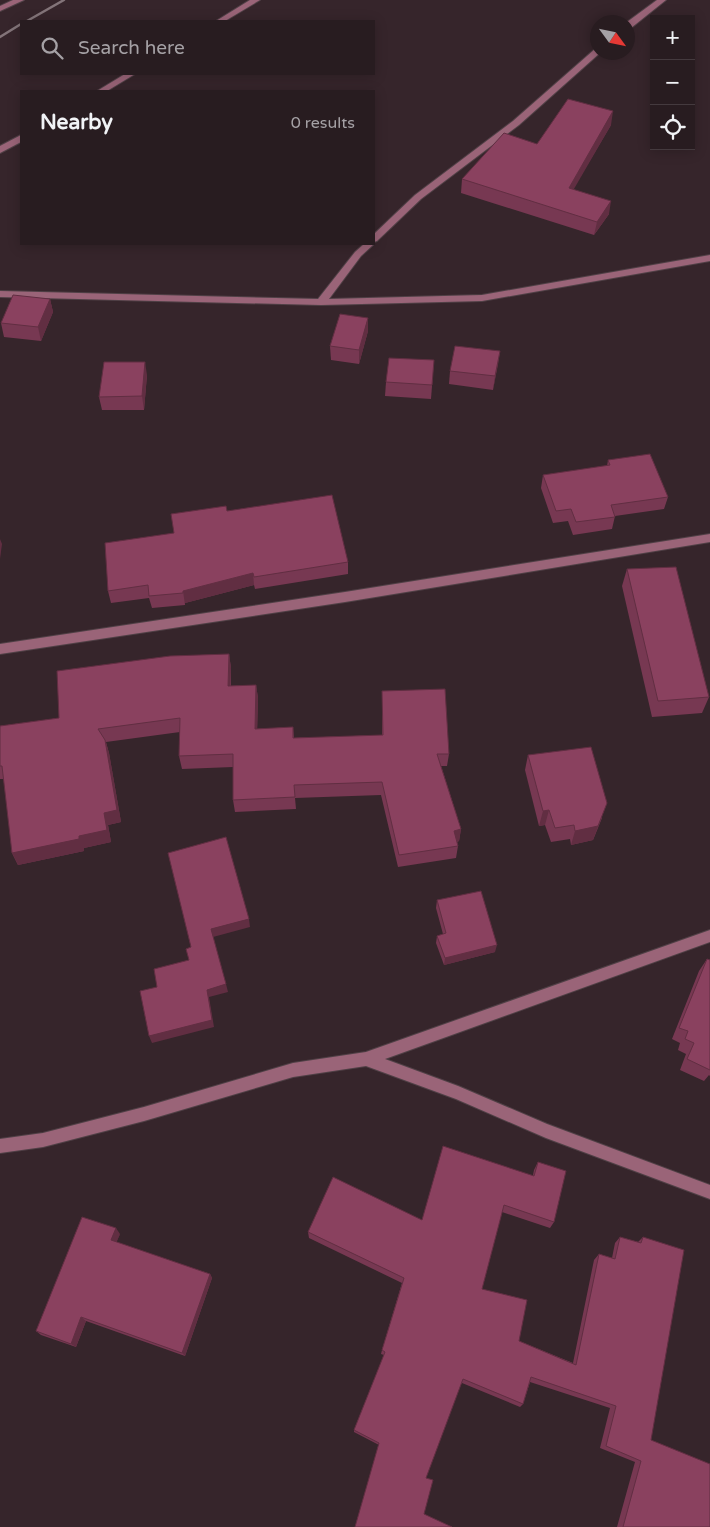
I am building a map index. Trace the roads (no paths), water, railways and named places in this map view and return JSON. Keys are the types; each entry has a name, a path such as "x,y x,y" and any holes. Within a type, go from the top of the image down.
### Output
{"street":[{"path":"0,9 20,0"},
{"path":"222,20 256,0"},
{"path":"635,21 662,0"},
{"path":"375,238 418,197 516,123 590,58"},
{"path":"103,90 128,75"},
{"path":"0,150 20,139"},
{"path":"321,302 358,254 368,245"},
{"path":"0,294 321,302 482,298 710,258"},
{"path":"0,649 354,596 710,538"},
{"path":"0,1146 43,1140 144,1114 293,1070 366,1059 710,936"},
{"path":"366,1059 458,1093 546,1131 710,1192"}],"railway":[{"path":"29,20 64,0"},
{"path":"0,37 20,25"}]}
